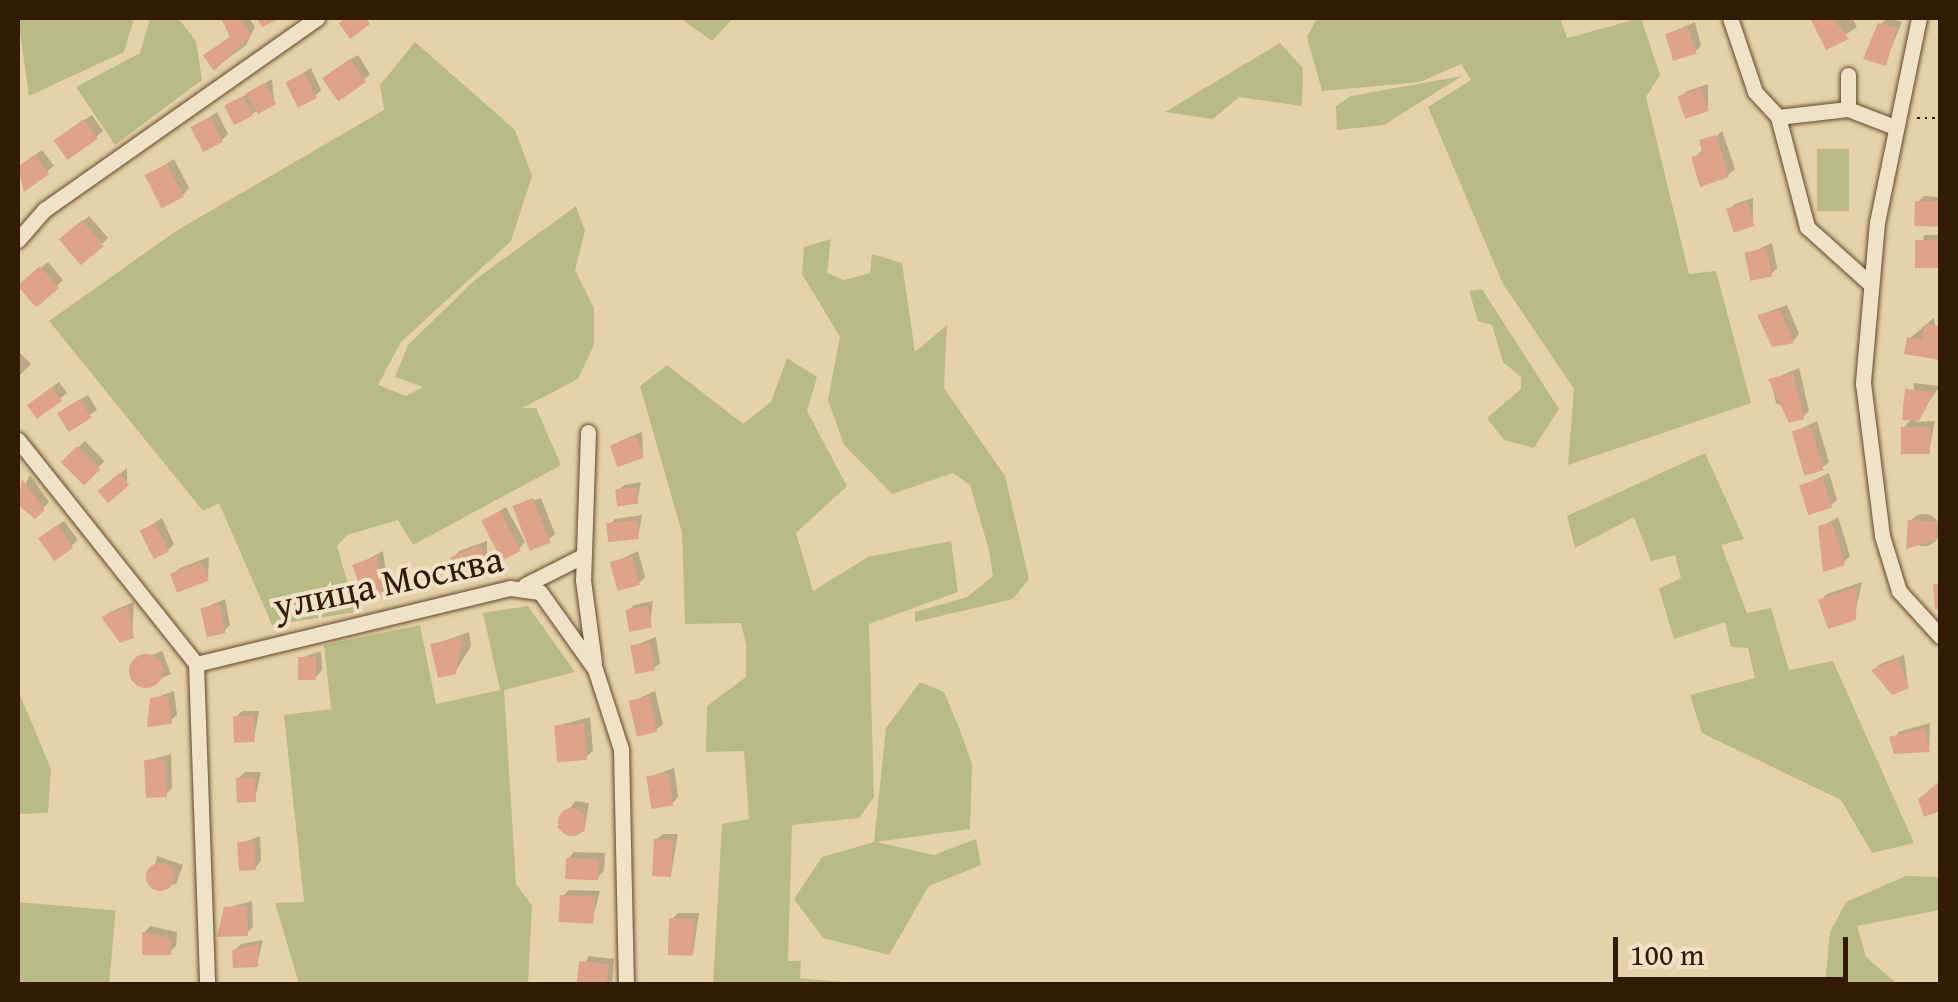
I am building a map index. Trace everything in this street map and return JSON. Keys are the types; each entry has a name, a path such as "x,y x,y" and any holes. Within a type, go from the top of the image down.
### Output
{"street":[{"path":"18,240 44,210 317,18"},
{"path":"1730,18 1755,92 1778,116 1807,227 1868,282"},
{"path":"1919,18 1868,282 1863,382 1882,536 1899,591 1940,636"},
{"path":"1848,75 1848,109"},
{"path":"1778,116 1848,109 1897,122"},
{"path":"588,432 583,556 595,669"},
{"path":"18,440 196,664 207,984"},
{"path":"525,585 583,556"},
{"name":"улица Москва","path":"196,664 525,585 540,592 595,669 620,748 626,984"}],"path":[{"path":"1897,122 1940,118"}],"green space":[{"path":"18,18 134,18 124,52 29,96"},
{"path":"150,18 178,18 196,41 202,80 115,145 76,87 140,53"},
{"path":"680,18 733,18 712,41"},
{"path":"1317,18 1560,18 1567,38 1641,18 1660,75 1646,97 1689,274 1716,271 1751,403 1568,465 1574,389 1503,284 1428,107 1471,80 1461,64 1420,82 1322,91 1307,37"},
{"path":"415,42 515,130 532,176 511,241 401,342 378,385 406,396 423,387 395,377 408,345 475,280 576,206 585,231 575,270 594,308 594,345 578,379 522,408 536,408 561,465 413,545 398,520 347,535 337,546 356,612 272,625 219,503 203,511 49,321 176,231 384,110 380,85"},
{"path":"1280,43 1303,68 1302,106 1239,97 1213,119 1165,112"},
{"path":"1462,76 1384,125 1337,130 1336,106 1351,96"},
{"path":"1817,149 1849,149 1849,211 1817,211"},
{"path":"831,239 827,273 844,280 870,273 872,254 902,263 915,352 947,325 944,388 1005,476 1029,579 1013,599 915,622 915,612 967,597 993,576 989,550 970,485 953,473 892,494 844,445 828,400 840,337 802,274 804,247"},
{"path":"1482,289 1559,409 1534,448 1504,440 1487,418 1521,389 1521,377 1503,362 1492,325 1478,321 1469,291"},
{"path":"787,358 817,377 807,411 847,486 796,533 813,591 868,557 951,541 958,592 869,624 874,797 859,818 792,825 788,961 801,961 800,978 861,984 713,984 722,824 749,819 744,751 706,752 707,706 746,677 746,644 741,623 685,624 682,533 640,386 667,365 743,424 771,402"},
{"path":"1705,453 1744,539 1721,545 1747,613 1771,608 1789,670 1833,661 1914,843 1872,853 1841,800 1702,733 1690,695 1755,678 1748,648 1731,647 1725,622 1674,639 1659,589 1681,578 1675,555 1651,561 1634,517 1575,548 1567,516"},
{"path":"528,606 575,672 504,690 516,884 532,906 528,984 299,984 275,903 304,902 284,715 331,709 324,645 420,625 436,704 500,690 483,613"},
{"path":"920,682 944,692 972,764 970,829 876,842 934,855 976,839 981,865 929,886 889,955 823,938 794,899 822,857 874,842 886,728"},
{"path":"18,690 51,769 48,813 18,814"},
{"path":"1906,876 1940,877 1940,910 1857,926 1866,957 1897,984 1825,984 1830,932 1846,902"},
{"path":"18,902 116,911 109,984 18,984"}],"building":[{"path":"221,18 239,18 251,35 214,71 203,55 230,37"},
{"path":"257,18 281,18 262,27"},
{"path":"346,18 366,18 370,24 350,39 339,23"},
{"path":"1810,18 1833,18 1849,39 1826,50"},
{"path":"1878,23 1897,28 1886,66 1863,59"},
{"path":"1688,27 1696,54 1673,61 1665,34"},
{"path":"350,59 366,82 338,101 322,79"},
{"path":"304,73 317,98 298,107 285,83"},
{"path":"265,83 276,104 258,114 246,93"},
{"path":"1701,88 1709,111 1685,119 1677,96"},
{"path":"243,96 253,116 234,125 224,106"},
{"path":"210,117 223,142 203,152 190,127"},
{"path":"84,119 98,139 67,160 54,140"},
{"path":"1716,135 1729,177 1700,187 1691,157 1703,154 1699,140"},
{"path":"35,154 49,174 24,192 18,167"},
{"path":"167,164 184,197 162,208 145,175"},
{"path":"1915,201 1940,202 1939,227 1914,226"},
{"path":"1747,202 1755,226 1734,233 1726,209"},
{"path":"82,220 104,246 81,265 59,239"},
{"path":"1915,240 1940,240 1940,268 1915,268"},
{"path":"1766,248 1772,276 1751,281 1744,253"},
{"path":"40,266 59,288 36,308 18,285"},
{"path":"1780,310 1794,343 1772,347 1757,315"},
{"path":"1925,324 1940,326 1940,360 1904,354 1907,337 1922,340"},
{"path":"1793,373 1804,419 1789,423 1768,379"},
{"path":"52,387 62,401 37,419 27,405"},
{"path":"1905,389 1934,392 1919,421 1902,420"},
{"path":"80,399 92,418 69,432 57,413"},
{"path":"1811,426 1824,470 1804,476 1792,432"},
{"path":"1901,427 1930,427 1930,454 1901,454"},
{"path":"636,436 644,458 618,467 610,446"},
{"path":"77,446 100,469 84,486 61,462"},
{"path":"119,473 129,485 108,503 98,491"},
{"path":"1823,478 1832,508 1808,515 1799,485"},
{"path":"22,479 45,510 35,519 18,505"},
{"path":"636,487 638,504 617,506 615,490"},
{"path":"533,498 550,543 530,551 512,506"},
{"path":"500,511 520,551 502,561 481,521"},
{"path":"637,520 639,539 608,542 606,523"},
{"path":"1908,520 1938,522 1936,540 1906,549"},
{"path":"1832,522 1845,565 1823,572 1818,526"},
{"path":"155,523 169,552 154,559 140,530"},
{"path":"57,525 73,548 54,561 38,538"},
{"path":"481,545 489,565 459,578 450,557"},
{"path":"377,556 383,597 366,603 352,565"},
{"path":"632,556 640,585 618,591 610,562"},
{"path":"202,562 209,581 177,592 170,574"},
{"path":"1933,584 1940,584 1940,609 1935,609"},
{"path":"1857,587 1856,620 1828,629 1818,600"},
{"path":"219,604 225,633 207,637 200,608"},
{"path":"128,606 134,638 120,643 101,617"},
{"path":"648,606 652,628 629,632 625,610"},
{"path":"463,637 456,674 438,678 430,644"},
{"path":"650,642 655,671 635,674 630,645"},
{"path":"146,654 158,659 163,671 158,683 146,688 134,683 129,671 134,659"},
{"path":"298,657 316,657 316,680 298,680"},
{"path":"1898,659 1909,688 1892,695 1871,670"},
{"path":"168,696 172,724 147,727 150,698"},
{"path":"649,696 657,732 637,737 629,701"},
{"path":"254,716 255,742 234,743 233,717"},
{"path":"584,723 587,760 557,762 554,726"},
{"path":"1924,728 1930,752 1894,754 1889,737"},
{"path":"165,759 167,797 146,798 144,760"},
{"path":"668,773 673,806 651,809 646,776"},
{"path":"255,777 256,802 237,803 236,778"},
{"path":"1940,781 1940,811 1924,817 1918,799"},
{"path":"572,808 582,812 586,822 582,832 572,836 562,832 558,822 562,812"},
{"path":"654,839 673,840 671,877 652,876"},
{"path":"254,841 256,870 239,871 237,842"},
{"path":"566,858 599,859 598,880 565,879"},
{"path":"160,863 170,867 174,877 170,887 160,891 150,887 146,877 150,867"},
{"path":"560,895 595,897 594,924 559,922"},
{"path":"247,906 248,936 217,937 224,907"},
{"path":"669,918 694,919 693,956 668,955"},
{"path":"142,932 171,938 171,955 142,955"},
{"path":"258,944 258,967 233,968 232,950"},
{"path":"579,961 609,964 607,984 577,984"}]}
